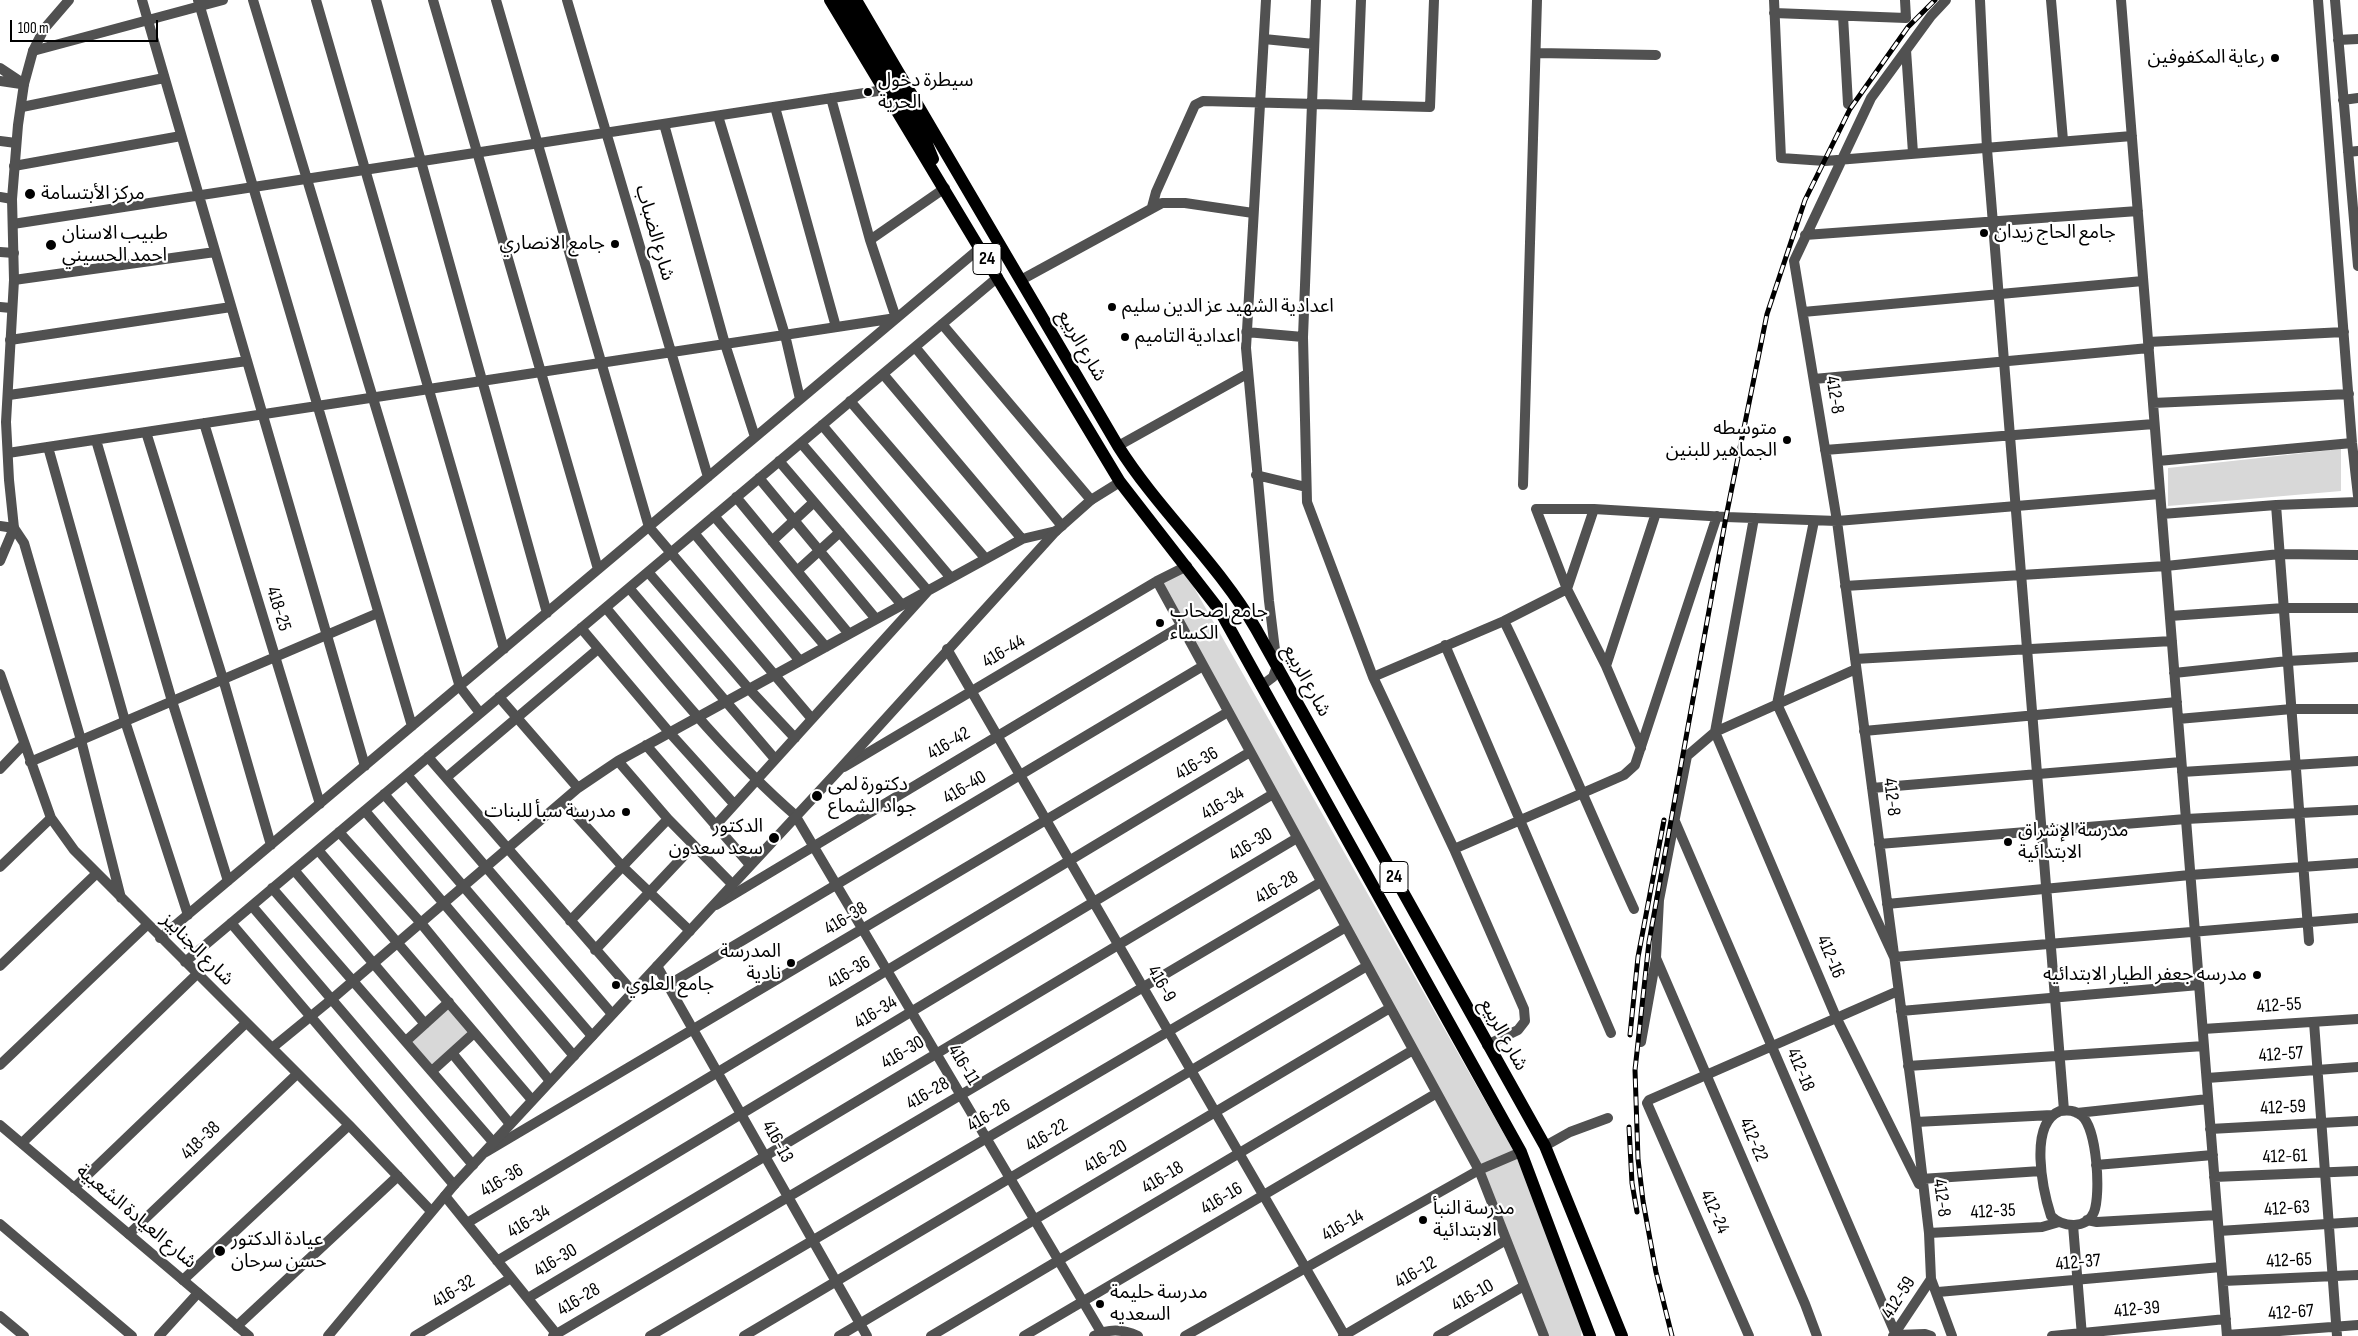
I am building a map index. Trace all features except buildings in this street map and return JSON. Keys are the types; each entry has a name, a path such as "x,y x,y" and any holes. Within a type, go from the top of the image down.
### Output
{"main road":[{"name":"شارع الربيع","path":"830,0 945,188 1120,482 1220,611 1521,1152 1587,1332"},
{"path":"843,0 922,132 937,176"},
{"name":"شارع الربيع","path":"856,0 1118,446 1151,495 1186,534 1246,612 1277,666 1545,1146 1622,1336"}],"street":[{"path":"68,0 44,29 33,51 24,84 16,143 12,199 14,280 10,340 4,365 9,395 3,422 8,453 4,479 14,528 24,543 81,740 121,900"},
{"path":"142,0 365,766"},
{"path":"33,51 148,20 199,3 223,0"},
{"path":"253,0 460,687 480,713"},
{"path":"316,0 504,648"},
{"path":"376,0 547,612"},
{"path":"433,0 598,569"},
{"path":"496,0 649,526 812,720"},
{"name":"شارع الضباب","path":"567,0 708,477"},
{"path":"1261,686 1273,677 1277,666 1256,474 1247,374 1246,332 1266,0"},
{"path":"1316,0 1303,337 1306,487 1310,514 1373,677 1454,849 1524,1009 1525,1021 1518,1030 1487,1045"},
{"path":"1357,105 1361,0"},
{"path":"1152,207 1156,192 1195,105 1203,101 1430,107 1434,0"},
{"path":"1523,485 1537,0"},
{"path":"1774,0 1781,158 1824,160 1987,149 2063,140 2132,136"},
{"path":"1774,13 1906,18 1905,0"},
{"path":"1805,235 1871,98 1931,16 1946,0"},
{"path":"1980,0 1987,149 2064,1110"},
{"path":"2051,0 2063,140"},
{"path":"2121,0 2227,1336"},
{"path":"2318,0 2358,491"},
{"path":"2335,0 2343,100 2353,152 2356,209 2354,224 2358,266"},
{"path":"199,3 412,726"},
{"path":"1843,16 1848,104"},
{"path":"1264,39 1314,44"},
{"path":"2338,40 2358,39"},
{"path":"1906,50 1913,153"},
{"path":"1536,53 1656,55"},
{"path":"0,68 24,84"},
{"path":"22,107 164,78"},
{"path":"0,81 24,84"},
{"path":"13,224 884,90"},
{"path":"830,98 870,240 896,318"},
{"path":"2343,100 2358,98"},
{"path":"775,107 836,327"},
{"path":"718,116 785,335 800,400"},
{"path":"664,124 725,344 755,437"},
{"path":"14,166 181,136"},
{"path":"0,141 16,143"},
{"path":"870,240 945,188"},
{"path":"0,198 12,199"},
{"path":"1021,280 1162,203 1175,202 1253,213"},
{"path":"1805,235 2138,211"},
{"path":"2336,226 2354,224"},
{"name":"412-8","path":"1805,235 1794,261 1837,522 1916,1122 1921,1180 1929,1233 1931,1279 1938,1292 1952,1336"},
{"path":"160,938 980,248"},
{"path":"0,252 14,253"},
{"path":"14,280 215,252"},
{"path":"185,962 998,277"},
{"path":"1802,312 2143,281"},
{"path":"0,307 12,308"},
{"path":"10,340 231,307"},
{"path":"8,453 896,318"},
{"path":"942,324 1090,500"},
{"path":"1246,332 1303,337"},
{"path":"1814,379 2148,345 2344,332"},
{"path":"915,347 1059,528"},
{"path":"9,395 247,361"},
{"path":"883,374 1022,539"},
{"path":"1118,446 1247,374"},
{"path":"2153,403 2349,394"},
{"path":"850,402 986,559"},
{"name":"418-25","path":"204,423 320,804"},
{"path":"1825,450 2154,424"},
{"path":"822,425 951,578"},
{"path":"146,432 223,679 271,845"},
{"path":"96,440 172,701 228,881"},
{"path":"801,443 928,590"},
{"path":"48,447 125,721 188,915"},
{"path":"2158,461 2354,450"},
{"path":"779,461 902,605"},
{"path":"1256,474 1306,487"},
{"path":"759,478 876,619"},
{"path":"328,1336 454,1185 839,770 1059,528 1090,500 1120,482"},
{"path":"1640,748 1606,666 1567,590 1536,509 1594,509 1837,522 2160,494"},
{"path":"736,497 849,634"},
{"path":"772,540 814,502"},
{"path":"2162,514 2276,505 2358,502"},
{"path":"2276,505 2309,941"},
{"path":"1373,677 1444,645 1504,621 1567,590 1594,509"},
{"path":"1606,666 1656,513"},
{"path":"714,516 826,646"},
{"path":"1454,849 1624,775 1635,765 1717,516"},
{"path":"1715,732 1754,518"},
{"path":"1814,521 1777,704 1894,957 2358,918"},
{"path":"0,526 14,528"},
{"path":"0,561 14,528"},
{"path":"272,1048 332,999 578,788 618,761 1022,539 1059,528"},
{"path":"797,571 840,532"},
{"path":"694,533 800,660"},
{"path":"1845,586 2166,566 2280,554 2358,555"},
{"name":"416-44","path":"839,770 1157,581 1187,566"},
{"path":"648,572 795,738"},
{"path":"1157,581 1479,1170 1524,1286 1540,1334"},
{"path":"629,588 775,759"},
{"path":"715,826 928,590"},
{"name":"416-11","path":"606,608 697,717 756,781 795,816 1083,1301 1098,1334"},
{"path":"2170,616 2284,608 2358,608"},
{"path":"30,762 378,613"},
{"path":"1504,621 1543,701 1581,793 1634,909"},
{"name":"416-42","path":"710,908 1181,626"},
{"path":"581,628 669,732 734,804"},
{"path":"1641,1042 1656,958 1659,900 1687,756 1715,732 1777,704 1855,664 2027,650 2172,641"},
{"path":"1444,645 1518,820 1612,1033"},
{"path":"447,777 598,649"},
{"name":"416-9","path":"947,649 1344,1336"},
{"path":"2174,673 2288,661 2358,657"},
{"name":"416-40","path":"668,985 1203,666"},
{"name":"شارع الجنابيز","path":"1,677 51,818 74,850 121,900 349,1125 431,1211"},
{"path":"499,697 519,717 578,788"},
{"path":"1864,731 2177,702"},
{"path":"2178,719 2292,709 2358,709"},
{"name":"416-38","path":"481,1156 1228,712"},
{"name":"412-16","path":"1715,732 1836,1017 1923,1191"},
{"path":"0,769 24,744"},
{"path":"646,745 750,865"},
{"name":"416-36","path":"467,1223 1250,752"},
{"path":"428,757 633,992"},
{"path":"618,761 693,846 732,884"},
{"path":"1872,788 2036,772 2296,765 2358,761"},
{"path":"407,775 612,1014"},
{"path":"384,794 592,1036"},
{"name":"416-34","path":"497,1261 1273,794"},
{"path":"563,801 622,866 690,931"},
{"path":"365,810 442,903 574,1056"},
{"path":"1879,844 2186,819 2358,810"},
{"path":"0,867 51,818"},
{"path":"570,921 668,819"},
{"name":"412-18","path":"1674,819 1894,1336"},
{"path":"339,832 420,922 550,1082"},
{"name":"416-30","path":"528,1298 1297,838"},
{"path":"595,950 650,894 693,846"},
{"path":"318,850 398,941 532,1100"},
{"path":"1887,904 2190,875 2358,863"},
{"path":"294,870 425,1024"},
{"path":"0,966 96,874"},
{"name":"416-28","path":"556,1335 1321,882"},
{"path":"272,888 354,979 494,1142"},
{"path":"252,906 473,1165"},
{"path":"231,924 454,1185"},
{"path":"0,1065 147,925"},
{"name":"416-26","path":"650,1336 1346,927"},
{"name":"412-22","path":"1656,958 1817,1336"},
{"name":"416-13","path":"657,966 867,1336"},
{"name":"416-22","path":"744,1336 1367,966"},
{"path":"22,1143 197,974"},
{"path":"1901,1012 2199,985"},
{"path":"1706,1076 1898,991"},
{"path":"406,1041 449,1002"},
{"name":"416-20","path":"839,1336 1390,1008"},
{"name":"412-55","path":"2202,1029 2358,1019"},
{"path":"2314,1022 2337,1331"},
{"path":"74,1188 246,1023"},
{"path":"432,1071 474,1033"},
{"path":"1908,1066 2204,1046"},
{"name":"416-18","path":"931,1336 1413,1050"},
{"path":"452,1053 510,1124"},
{"name":"412-57","path":"2206,1078 2358,1068"},
{"name":"418-38","path":"129,1234 297,1074"},
{"name":"412-24","path":"1706,1076 1649,1100 1646,1103 1749,1336"},
{"name":"416-16","path":"1024,1336 1437,1093"},
{"path":"1916,1122 2052,1115 2064,1110 2077,1113 2208,1099"},
{"path":"2052,1115 2046,1124 2043,1136 2041,1171 2045,1194 2051,1216 2059,1222 2073,1225 2087,1220 2094,1213 2097,1189 2096,1165 2088,1124 2077,1113"},
{"path":"1545,1146 1570,1132 1608,1118"},
{"name":"412-59","path":"2210,1129 2358,1121"},
{"name":"شارع العيادة الشعبية","path":"0,1125 249,1336"},
{"path":"183,1280 349,1125"},
{"name":"416-14","path":"1185,1336 1479,1170 1521,1152"},
{"path":"2096,1165 2213,1155"},
{"path":"1921,1180 2041,1171"},
{"name":"412-61","path":"2214,1177 2358,1171"},
{"path":"238,1326 398,1176"},
{"path":"445,1196 556,1335"},
{"path":"2087,1220 2097,1222 2217,1215"},
{"name":"412-35","path":"1929,1233 2042,1228 2059,1222"},
{"name":"412-63","path":"2218,1231 2358,1222"},
{"path":"0,1224 132,1336"},
{"path":"2073,1225 2081,1335"},
{"name":"416-12","path":"1344,1336 1506,1240"},
{"name":"412-37","path":"1938,1292 2222,1267"},
{"name":"412-65","path":"2222,1282 2358,1275"},
{"name":"416-32","path":"415,1336 511,1278"},
{"name":"412-59","path":"1894,1336 1931,1279"},
{"name":"416-10","path":"1438,1336 1524,1286"},
{"path":"159,1336 198,1293"},
{"path":"0,1316 24,1336"},
{"name":"412-39","path":"2052,1336 2081,1335 2226,1319"},
{"name":"412-67","path":"2227,1336 2337,1331 2358,1325"},
{"path":"1098,1334 1114,1330 1126,1331 1138,1336"},
{"name":"412-59","path":"1894,1336 1925,1334 1931,1336"}],"shaded area":[{"path":"2341,449 2341,491 2168,506 2168,468"},
{"path":"1184,570 1517,1157 1582,1326 1581,1336 1547,1336 1485,1174 1159,583"},
{"path":"448,1005 472,1033 431,1068 409,1042"}],"railway":[{"path":"1672,1336 1656,1272 1643,1201 1638,1159 1635,1070 1649,942 1726,517 1767,314 1805,200 1850,109 1908,27 1935,0"},
{"path":"1630,1035 1638,957 1664,820"},
{"path":"1629,1127 1632,1183 1637,1212"}],"place":[{"name":"رعاية المكفوفين","path":"2275,58"},
{"name":"سيطرة دخول الحرية","path":"868,92"},
{"name":"مركز الأبتسامة","path":"30,194"},
{"name":"جامع الحاج زيدان","path":"1984,233"},
{"name":"جامع الانصاري","path":"615,244"},
{"name":"طبيب الاسنان احمد الحسيني","path":"51,245"},
{"name":"اعدادية الشهيد عز الدين سليم","path":"1112,307"},
{"name":"اعدادية التاميم","path":"1125,337"},
{"name":"متوسطه الجماهير للبنين","path":"1787,440"},
{"name":"جامع اصحاب الکساء","path":"1160,623"},
{"name":"دكتورة لمى جواد الشماع","path":"817,796"},
{"name":"مدرسة سبأ للبنات","path":"626,812"},
{"name":"الدكتور سعد سعدون","path":"774,838"},
{"name":"مدرسة الإشراق الابتدائية","path":"2008,842"},
{"name":"المدرسة نادية","path":"791,963"},
{"name":"مدرسه جعفر الطيار الابتدائيه","path":"2257,975"},
{"name":"جامع العلوي","path":"616,985"},
{"name":"مدرسة النبأ الابتدائية","path":"1423,1220"},
{"name":"عيادة الدكتور حسن سرحان","path":"220,1251"},
{"name":"مدرسة حليمة السعديه","path":"1100,1304"}]}
